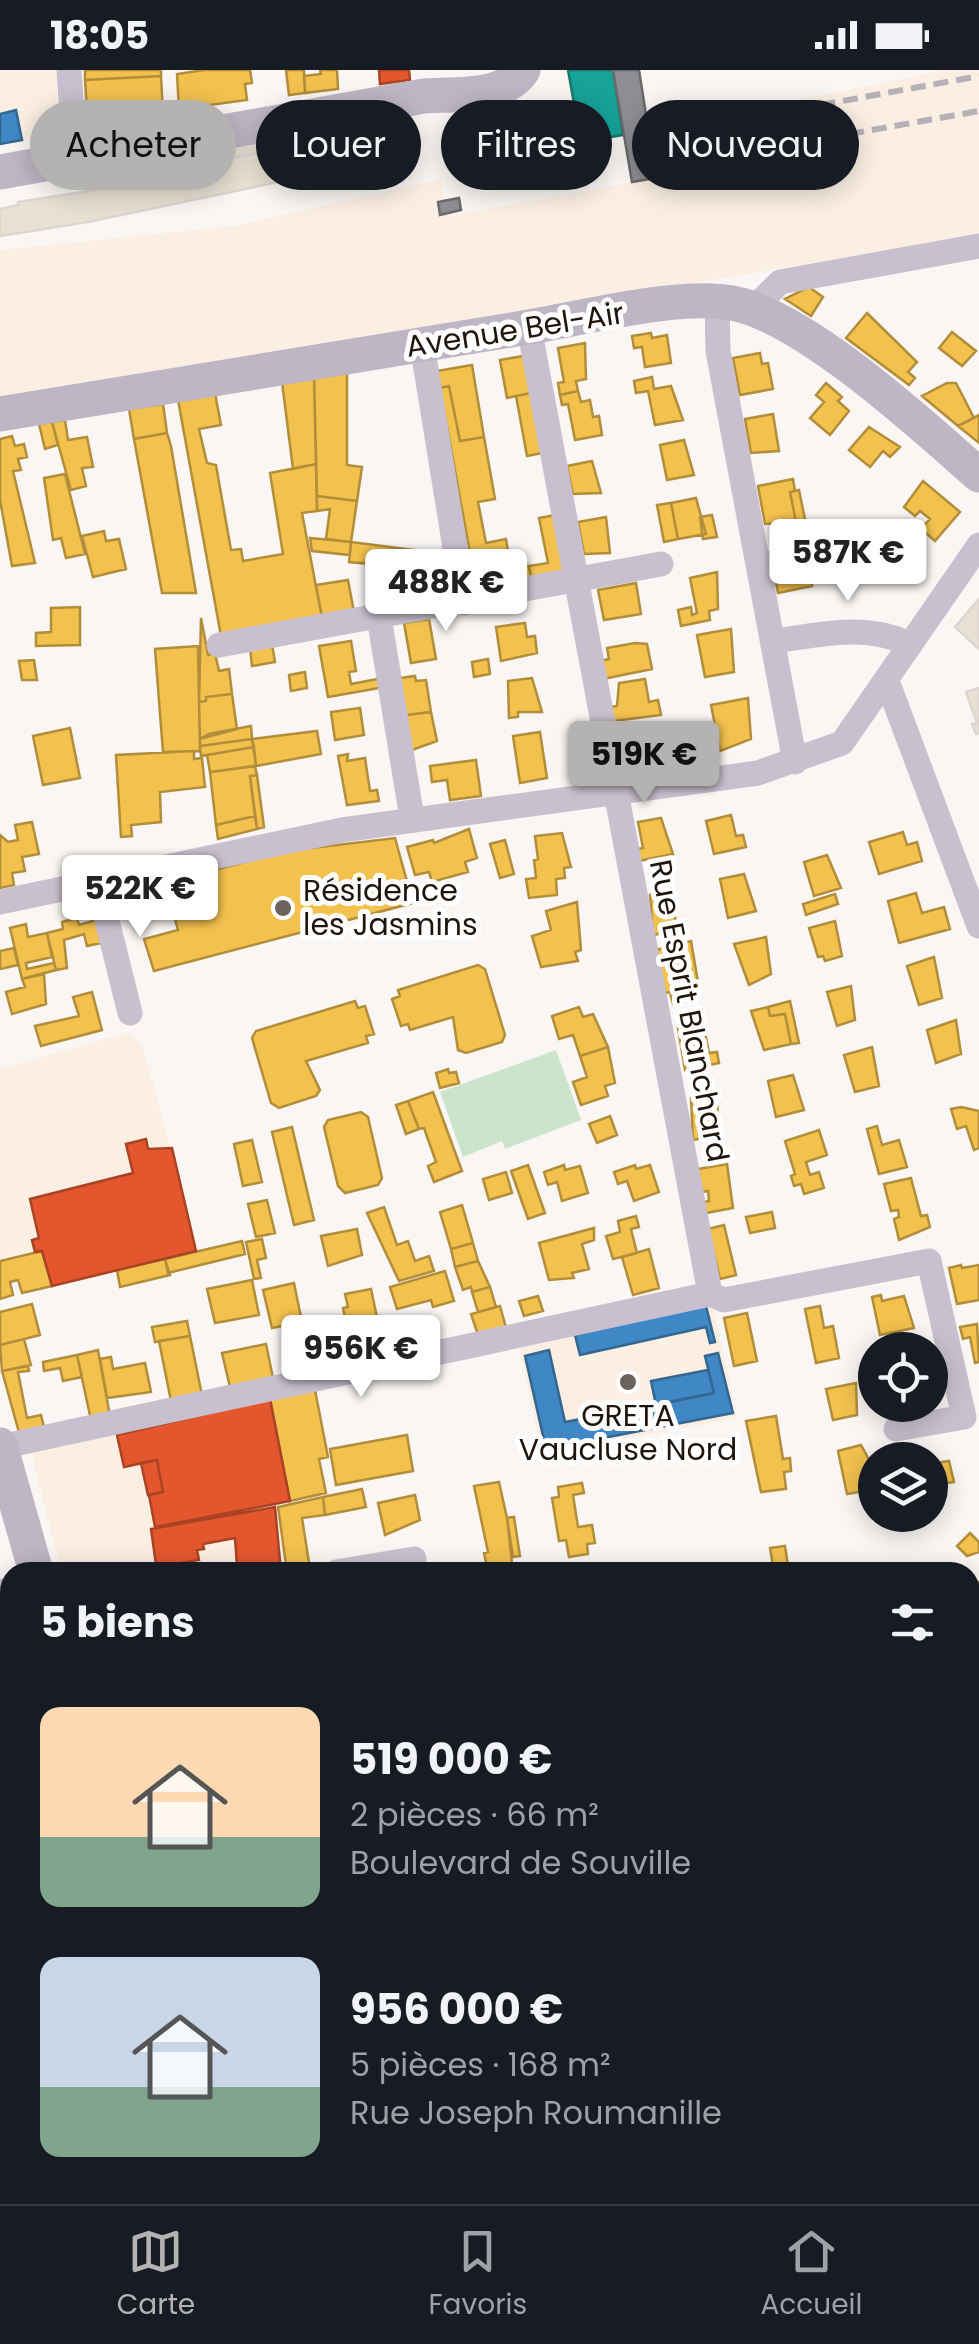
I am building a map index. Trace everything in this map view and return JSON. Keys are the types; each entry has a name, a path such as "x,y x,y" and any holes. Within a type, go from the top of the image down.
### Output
{"street":[{"path":"69,70 71,100"},
{"path":"236,130 424,96 487,91 518,78 523,70"},
{"path":"0,172 30,167"},
{"path":"752,310 780,282 979,246"},
{"path":"717,302 718,352 796,762"},
{"name":"Avenue Bel-Air","path":"0,414 529,327 717,302 752,310 843,364 979,475"},
{"name":"Rue Esprit Blanchard","path":"529,327 710,1294"},
{"path":"422,344 464,603"},
{"path":"0,902 412,818 616,794 758,773 796,762 842,743 979,546"},
{"path":"219,645 661,564"},
{"path":"379,617 412,818"},
{"path":"774,641 859,630 889,634 910,644"},
{"path":"887,681 894,689 979,926"},
{"path":"97,880 130,1013"},
{"path":"33,1562 0,1446 710,1294 724,1300 929,1261 964,1417 896,1429"},
{"path":"396,1562 414,1559"}],"shaded area":[{"path":"0,70 56,70 57,100 30,100 30,139 0,145"},
{"path":"946,70 979,70 979,235 0,400 0,250 234,226 393,190 421,190 421,184 441,179 445,201 459,198 461,210 449,216 591,190 612,190 612,186 632,182 632,190 859,190 859,100 798,100"},
{"path":"130,1032 142,1044 197,1244 59,1277 51,1247 0,1258 0,1069"},
{"name":"GRETA Vaucluse Nord","path":"712,1299 737,1418 542,1455 519,1346"},
{"path":"269,1396 289,1501 276,1505 283,1562 58,1562 31,1452"}],"green space":[{"path":"556,1050 581,1120 505,1149 502,1141 463,1157 440,1092"}],"building: Logements":[{"path":"85,70 161,70 161,76 85,80"},
{"path":"250,70 252,83 245,84 247,100 178,100 177,74"},
{"path":"286,70 304,70 305,93 289,95"},
{"path":"320,70 337,70 338,89 305,93 304,76 321,74"},
{"path":"161,76 162,100 86,100 85,80"},
{"path":"809,287 823,297 811,316 785,299"},
{"path":"867,313 917,362 908,372 915,378 909,385 846,338"},
{"path":"952,332 976,351 962,366 939,348"},
{"path":"651,333 652,338 667,335 671,363 645,367 642,347 634,348 632,336"},
{"path":"585,343 586,379 576,381 578,391 560,395 558,383 564,382 558,348"},
{"path":"760,353 762,364 768,363 773,389 740,395 733,358"},
{"path":"523,356 531,393 507,398 500,360"},
{"path":"472,365 484,437 460,441 449,386 440,388 437,371"},
{"path":"347,370 347,465 362,467 357,501 317,496 314,376"},
{"path":"314,376 316,464 293,469 282,382"},
{"path":"652,377 654,389 671,386 683,420 655,425 648,391 636,393 634,381"},
{"path":"826,383 842,397 838,401 849,411 830,435 810,418 824,402 816,395"},
{"path":"947,383 956,383 974,418 958,426 922,396"},
{"path":"449,386 460,441 484,437 495,499 478,502 486,543 506,539 511,569 529,566 531,577 476,586 440,388"},
{"path":"578,391 581,402 590,400 593,417 599,416 602,435 575,440 568,404 562,405 560,395"},
{"path":"215,393 221,425 199,429 207,463 216,465 231,550 241,549 243,561 283,554 270,473 316,464 317,511 302,513 322,618 221,636 178,400"},
{"path":"531,393 542,453 527,456 516,396"},
{"path":"163,404 167,433 134,439 129,409"},
{"path":"773,414 779,451 751,453 745,419"},
{"path":"979,415 979,443 958,426"},
{"path":"65,420 68,440 87,437 93,467 82,468 86,486 71,490 52,422"},
{"path":"52,422 58,445 45,449 39,424"},
{"path":"869,427 900,447 890,457 883,451 870,467 849,450"},
{"path":"167,433 196,593 162,593 134,439"},
{"path":"12,436 15,446 24,444 27,457 18,459 21,470 13,471 35,563 12,566 0,500 0,439"},
{"path":"684,440 694,475 667,480 660,445"},
{"path":"592,461 601,493 573,494 567,466"},
{"path":"65,474 85,554 66,558 61,538 53,540 44,478"},
{"path":"793,479 795,491 790,492 796,522 765,524 758,486"},
{"path":"923,481 960,512 935,541 921,529 930,519 920,511 915,516 904,507"},
{"path":"799,490 806,524 775,530 775,526 796,522 790,492"},
{"path":"317,496 357,501 351,542 326,539 330,509 317,511"},
{"path":"696,498 706,534 678,539 671,503"},
{"path":"671,503 678,539 664,542 657,505"},
{"path":"555,515 565,571 531,577 529,566 548,563 539,518"},
{"path":"712,515 717,537 703,539 700,517"},
{"path":"606,517 610,553 584,554 578,522"},
{"path":"104,531 106,541 119,539 126,569 93,577 82,536"},
{"path":"874,533 877,548 883,547 884,558 878,559 882,577 862,581 850,537"},
{"path":"310,538 351,542 350,555 312,551"},
{"path":"351,542 446,554 449,571 349,562"},
{"path":"804,546 812,586 778,593 770,552"},
{"path":"717,572 718,609 709,611 710,620 681,626 678,610 691,607 692,615 697,613 690,578"},
{"path":"348,580 354,612 322,618 316,585"},
{"path":"636,583 641,614 604,620 598,590"},
{"path":"413,584 415,592 432,589 435,599 375,609 372,591"},
{"path":"80,607 80,645 36,646 36,633 51,632 51,608"},
{"path":"201,618 208,655 215,653 219,671 229,669 232,694 206,697 206,701 199,702"},
{"path":"429,619 436,659 411,663 404,623"},
{"path":"525,623 527,637 535,636 537,653 501,661 496,627"},
{"path":"731,629 734,672 705,677 697,635"},
{"path":"351,641 356,671 349,672 351,684 377,679 385,687 328,697 319,646"},
{"path":"272,644 275,662 252,666 250,647"},
{"path":"647,644 652,669 603,679 599,661 609,659 607,648"},
{"path":"198,646 200,751 163,752 155,649"},
{"path":"488,659 490,674 474,677 472,662"},
{"path":"34,660 37,680 22,680 19,661"},
{"path":"305,672 307,688 291,691 289,675"},
{"path":"415,676 416,681 426,680 431,712 406,715 400,678"},
{"path":"532,678 542,712 518,712 518,717 509,718 508,681"},
{"path":"645,679 649,702 658,700 661,715 613,721 610,707 617,706 619,683"},
{"path":"232,694 237,729 200,739 199,702 206,701 206,697"},
{"path":"748,698 751,739 720,751 711,705"},
{"path":"360,708 364,735 335,740 331,712"},
{"path":"431,712 437,741 412,750 406,715"},
{"path":"251,726 252,739 200,746 200,739 209,734"},
{"path":"70,728 80,778 43,785 33,736"},
{"path":"317,731 321,754 256,766 252,739"},
{"path":"540,732 547,778 520,783 513,736"},
{"path":"252,739 254,747 201,756 200,746"},
{"path":"643,743 643,750 667,747 670,771 635,776 631,744"},
{"path":"254,747 256,766 210,772 207,755"},
{"path":"194,751 194,759 202,758 205,787 160,792 161,822 131,825 132,836 121,837 116,755"},
{"path":"348,754 347,761 365,758 370,791 377,790 379,801 347,805 338,756"},
{"path":"476,760 481,796 450,800 447,780 432,782 430,766"},
{"path":"255,766 257,775 250,776 255,816 216,825 210,772"},
{"path":"257,775 264,827 257,829 250,776"},
{"path":"731,815 736,836 743,835 746,847 714,854 706,821"},
{"path":"255,816 257,829 218,839 216,825"},
{"path":"661,818 673,854 639,861 637,849 643,848 638,822"},
{"path":"32,822 39,854 22,857 25,871 12,873 14,885 0,888 0,835 8,842 18,840 15,825"},
{"path":"469,829 477,858 465,862 468,872 432,882 429,872 415,875 407,847 433,840 434,843"},
{"path":"903,832 907,845 917,842 922,861 879,874 869,842"},
{"path":"562,833 571,867 564,868 565,878 556,879 557,895 529,898 526,879 536,878 534,860 538,859 535,836"},
{"name":"Résidence les Jasmins","path":"395,838 413,903 154,971 144,939 178,930 165,883 287,851"},
{"path":"505,840 514,874 500,878 490,844"},
{"path":"827,855 841,888 814,896 804,862"},
{"path":"744,874 756,911 728,918 720,879"},
{"path":"669,891 678,930 653,935 650,895"},
{"path":"160,893 164,910 142,915 138,898"},
{"path":"916,893 922,913 944,907 950,929 899,943 888,901"},
{"path":"835,894 838,904 806,915 803,904"},
{"path":"577,902 581,950 575,952 578,961 541,967 532,936 551,930 546,911"},
{"path":"77,918 79,925 96,920 101,943 87,946 84,934 64,940 67,968 56,970 47,933 63,929 62,922"},
{"path":"835,921 842,956 825,961 823,956 818,957 809,928"},
{"path":"26,924 28,937 47,933 52,957 26,963 27,969 54,963 56,970 22,979 10,928"},
{"path":"766,937 771,974 749,985 734,944"},
{"path":"691,941 699,988 692,990 694,999 673,1004 670,992 665,993 656,950"},
{"path":"14,948 18,965 0,969 0,951"},
{"path":"934,957 942,998 919,1005 907,966"},
{"path":"478,965 485,969 505,1035 502,1042 466,1053 458,1050 453,1017 410,1030 408,1024 401,1026 392,999 400,996 398,990"},
{"path":"44,974 46,1004 12,1014 6,992 25,987 22,979"},
{"path":"851,986 855,1020 837,1026 827,992"},
{"path":"92,992 102,1030 41,1046 35,1026 79,1016 73,997"},
{"path":"355,1001 358,1008 365,1006 374,1034 366,1036 368,1043 306,1061 320,1090 316,1096 279,1108 271,1103 252,1038 256,1031"},
{"path":"790,1001 799,1043 791,1044 785,1014 770,1016 768,1007"},
{"path":"579,1007 583,1017 593,1014 608,1047 580,1056 573,1035 559,1039 552,1016"},
{"path":"768,1007 770,1016 785,1014 791,1044 764,1050 751,1011"},
{"path":"956,1020 961,1054 936,1063 927,1030"},
{"path":"703,1023 709,1053 717,1052 719,1063 685,1070 678,1028"},
{"path":"608,1047 615,1083 605,1086 608,1096 581,1105 573,1082 587,1077 580,1056"},
{"path":"872,1047 879,1086 855,1092 844,1055"},
{"path":"448,1069 449,1073 456,1072 459,1083 440,1088 436,1073"},
{"path":"793,1075 804,1110 776,1117 768,1081"},
{"path":"433,1092 462,1171 434,1182 428,1166 436,1162 424,1128 419,1129 408,1101"},
{"path":"716,1093 720,1135 693,1140 691,1098"},
{"path":"408,1101 419,1129 406,1134 396,1105"},
{"path":"951,1109 979,1111 979,1148 974,1150 966,1126 957,1129"},
{"path":"361,1112 368,1117 382,1178 378,1185 345,1193 338,1186 324,1127 328,1120"},
{"path":"610,1116 617,1135 597,1143 589,1124"},
{"path":"877,1126 882,1145 899,1140 907,1167 879,1174 867,1129"},
{"path":"292,1127 314,1220 294,1225 272,1132"},
{"path":"819,1130 827,1155 806,1162 810,1175 819,1172 824,1188 804,1194 801,1184 794,1186 791,1176 795,1174 785,1141"},
{"path":"252,1140 262,1182 243,1186 234,1144"},
{"path":"727,1164 733,1208 706,1213 708,1191 702,1192 698,1169"},
{"path":"528,1165 545,1213 528,1219 511,1171"},
{"path":"564,1165 565,1170 580,1166 588,1193 562,1201 557,1182 548,1185 544,1172"},
{"path":"635,1165 636,1169 650,1165 659,1192 634,1201 627,1181 618,1184 614,1172"},
{"path":"506,1172 512,1193 489,1200 483,1179"},
{"path":"911,1178 921,1216 927,1215 930,1227 899,1240 894,1219 899,1217 898,1210 891,1211 884,1184"},
{"path":"267,1200 275,1233 256,1237 248,1204"},
{"path":"462,1205 473,1243 451,1249 440,1212"},
{"path":"384,1207 397,1245 408,1241 415,1261 429,1256 434,1271 399,1281 367,1213"},
{"path":"772,1212 775,1228 750,1233 746,1217"},
{"path":"636,1216 639,1227 631,1229 637,1253 613,1259 606,1236 620,1232 618,1221"},
{"path":"724,1225 736,1275 720,1279 708,1229"},
{"path":"594,1228 594,1240 582,1244 589,1269 572,1273 574,1278 549,1280 539,1243"},
{"path":"357,1229 362,1255 328,1266 321,1236"},
{"path":"262,1239 266,1258 257,1260 261,1278 254,1279 246,1242"},
{"path":"242,1241 245,1254 168,1273 165,1259"},
{"path":"473,1243 478,1261 455,1267 451,1249"},
{"path":"649,1249 659,1288 633,1295 622,1257"},
{"path":"42,1251 52,1286 22,1293 18,1280 10,1282 13,1295 0,1299 0,1261"},
{"path":"165,1259 170,1275 120,1287 117,1270"},
{"path":"478,1261 490,1287 463,1290 455,1267"},
{"path":"979,1265 979,1300 957,1304 949,1268"},
{"path":"445,1271 454,1301 433,1307 431,1300 397,1309 390,1287"},
{"path":"252,1280 259,1315 215,1323 207,1289"},
{"path":"294,1283 302,1322 272,1328 263,1290"},
{"path":"490,1287 496,1307 478,1312 472,1292"},
{"path":"371,1289 382,1341 351,1347 343,1308 348,1307 345,1294"},
{"path":"881,1295 882,1301 904,1296 914,1328 879,1332 872,1297"},
{"path":"538,1296 543,1311 524,1316 519,1301"},
{"path":"32,1304 40,1335 0,1345 0,1312"},
{"path":"500,1306 507,1331 480,1341 471,1314"},
{"path":"820,1306 824,1328 833,1326 839,1358 816,1363 805,1309"},
{"path":"747,1313 757,1361 734,1366 724,1318"},
{"path":"187,1321 190,1336 155,1342 152,1327"},
{"path":"977,1324 979,1362 975,1363 970,1337 963,1339 960,1327"},
{"path":"190,1336 203,1400 172,1406 159,1341"},
{"path":"24,1339 31,1365 2,1371 0,1345"},
{"path":"266,1344 273,1378 230,1387 222,1353"},
{"path":"98,1350 110,1416 91,1420 77,1355"},
{"path":"77,1355 82,1377 63,1381 60,1368 44,1371 43,1362"},
{"path":"111,1357 113,1369 145,1363 151,1392 107,1398 100,1359"},
{"path":"28,1366 29,1371 18,1372 27,1418 41,1415 45,1431 20,1436 2,1371"},
{"path":"856,1383 857,1415 833,1420 826,1389"},
{"path":"315,1390 328,1457 319,1459 326,1493 290,1501 270,1399"},
{"path":"776,1416 783,1459 790,1458 791,1471 784,1472 786,1489 761,1492 746,1421"},
{"path":"407,1435 413,1471 336,1485 330,1449"},
{"path":"858,1446 858,1492 847,1494 838,1451"},
{"path":"948,1461 954,1482 948,1483"},
{"path":"499,1482 512,1562 486,1562 484,1553 488,1552 474,1486"},
{"path":"582,1483 584,1493 573,1495 578,1527 592,1525 595,1543 587,1544 588,1554 569,1557 566,1540 559,1541 552,1498 559,1497 558,1487"},
{"path":"362,1489 366,1507 325,1515 323,1497"},
{"path":"415,1495 420,1520 385,1535 378,1503"},
{"path":"323,1497 325,1515 302,1518 309,1562 286,1562 278,1507"},
{"path":"514,1517 520,1556 513,1557 507,1518"},
{"path":"970,1533 979,1542 979,1552 967,1556 957,1546"},
{"path":"785,1546 787,1562 772,1562 770,1548"}],"building: Commerces":[{"path":"379,70 409,70 410,80 380,84"},
{"path":"146,1139 148,1149 172,1148 196,1251 52,1286 42,1251 35,1252 32,1240 39,1238 30,1199 133,1173 126,1144"},
{"path":"270,1399 290,1501 155,1527 149,1495 163,1492 157,1460 124,1467 117,1435"},
{"path":"157,1460 163,1492 148,1495 141,1463"},
{"path":"275,1507 280,1562 237,1562 235,1538 203,1544 204,1549 197,1550 199,1560 156,1562 151,1529"}],"building: Écoles":[{"path":"16,110 22,140 0,144 0,114"},
{"path":"705,1302 715,1342 710,1343 706,1327 580,1355 574,1331"},
{"path":"549,1350 565,1422 714,1393 705,1356 718,1353 733,1413 546,1449 525,1356"},
{"path":"708,1370 714,1393 656,1405 651,1381"}],"building: Public":[{"path":"568,70 613,70 623,135 612,137 612,100 573,100"}],"building: Industrie":[{"path":"613,70 639,70 644,100 632,100 632,182"},
{"path":"459,198 461,210 440,215 438,202"}],"building: Autres":[{"path":"256,143 256,153 236,157 236,146"},
{"path":"256,153 256,187 0,236 0,209 18,202 94,190 236,190 236,157"},
{"path":"979,599 979,649 955,627"},
{"path":"979,688 979,733 976,734 972,724 977,723 966,692"}],"railway":[{"path":"848,100 979,76"},
{"path":"859,132 979,111"}],"place":[{"name":"Résidence les Jasmins","path":"283,908"},
{"name":"GRETA Vaucluse Nord","path":"628,1382"}]}
